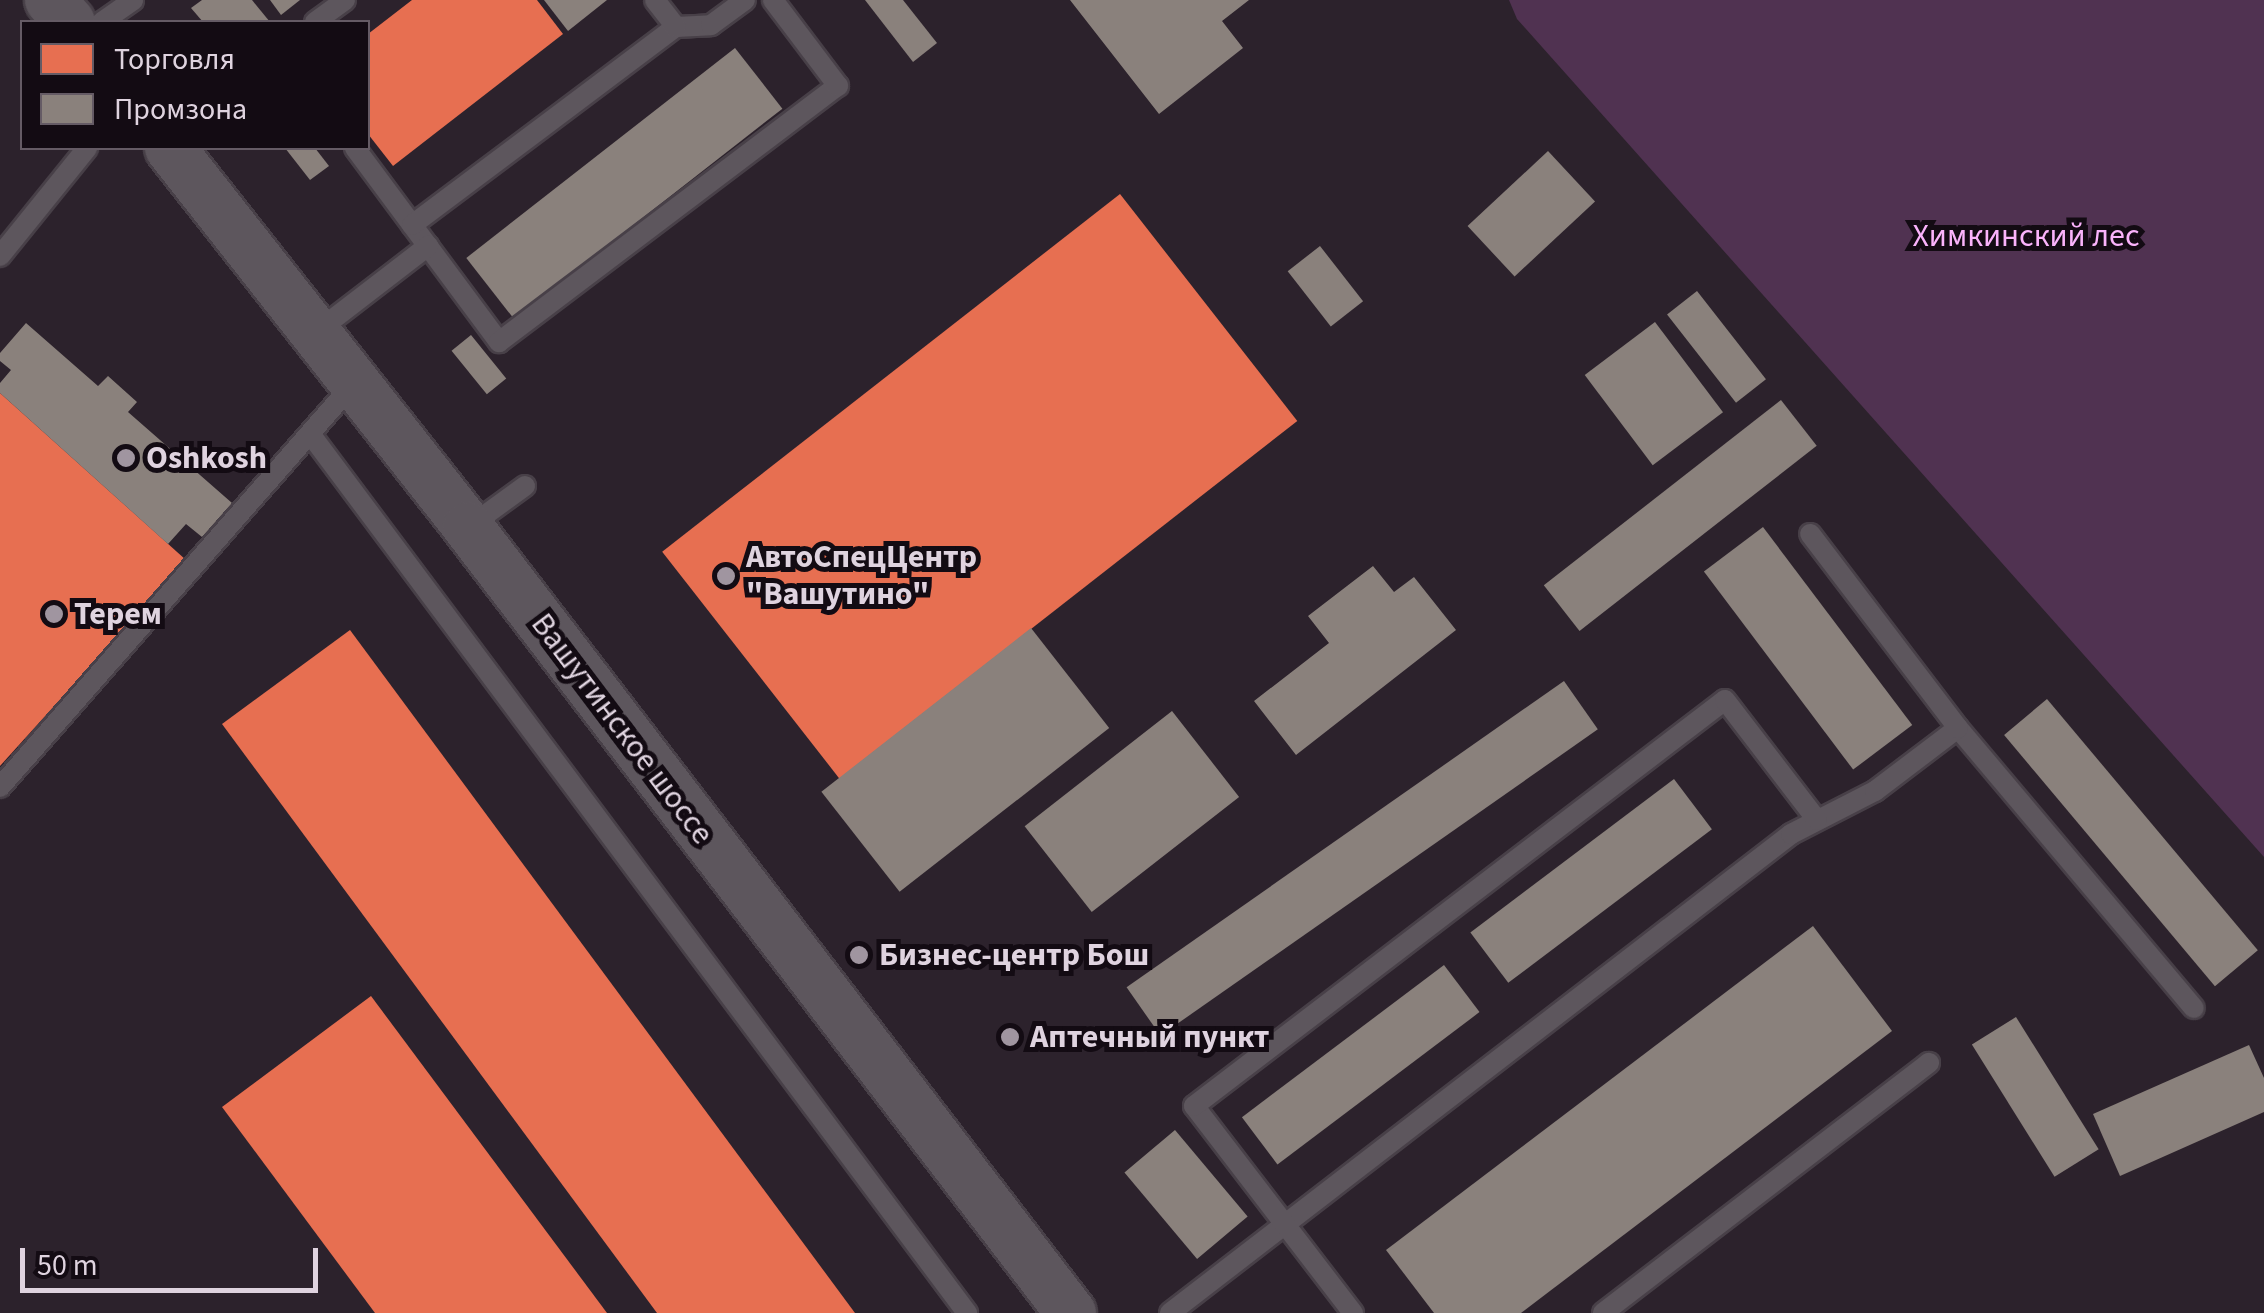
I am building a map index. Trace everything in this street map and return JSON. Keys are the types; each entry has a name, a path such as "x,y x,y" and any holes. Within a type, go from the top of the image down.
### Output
{"street":[{"path":"50,0 68,20"},
{"name":"Вашутинское шоссе","path":"172,150 468,528 1071,1313"}],"lane":[{"path":"105,20 132,0"},
{"path":"318,20 345,0"},
{"path":"656,0 676,27"},
{"path":"412,225 676,27 711,25 745,0"},
{"path":"356,150 499,342 838,86 773,0"},
{"path":"0,256 84,150"},
{"path":"315,333 428,246"},
{"path":"0,787 354,384"},
{"path":"311,435 967,1313"},
{"path":"468,528 525,486"},
{"path":"1810,534 1958,728 2194,1008"},
{"path":"1353,1313 1194,1106 1725,700 1817,820"},
{"path":"1170,1313 1791,834 1874,791 1958,728"},
{"path":"1603,1313 1930,1063"}],"green space":[{"name":"Химкинский лес","path":"1509,0 2264,0 2264,857 1517,19"}],"building: Торговля":[{"path":"412,0 537,0 563,34 393,166 370,137 370,32"},
{"path":"1120,194 1297,421 839,779 662,552"},
{"path":"0,393 186,560 0,766"},
{"path":"350,630 855,1313 657,1313 222,724"},
{"path":"371,996 607,1313 375,1313 222,1107"}],"building: Промзона":[{"path":"202,0 252,0 268,20 201,20 191,8"},
{"path":"270,0 300,0 281,15"},
{"path":"544,0 607,0 568,31"},
{"path":"865,0 903,0 937,43 913,62"},
{"path":"1070,0 1249,0 1222,21 1243,48 1159,114"},
{"path":"735,48 782,109 514,319 466,258"},
{"path":"287,150 317,150 329,166 310,180"},
{"path":"1548,151 1595,201 1515,276 1468,226"},
{"path":"1320,246 1363,301 1331,326 1288,271"},
{"path":"1697,291 1766,379 1736,403 1667,314"},
{"path":"1655,322 1723,412 1653,465 1585,375"},
{"name":"Oshkosh","path":"26,323 98,386 108,376 137,402 128,412 232,503 202,537 186,524 168,544 0,393 0,383 11,370 0,361 0,353"},
{"path":"471,335 506,379 487,394 452,351"},
{"path":"1781,400 1817,446 1580,631 1544,585"},
{"path":"1763,527 1912,725 1853,770 1704,572"},
{"path":"1373,566 1394,592 1414,577 1456,630 1296,755 1254,701 1329,643 1308,616"},
{"path":"1031,628 1109,728 900,892 821,792"},
{"path":"1564,681 1598,729 1160,1036 1127,987"},
{"path":"2047,699 2258,950 2215,986 2004,735"},
{"path":"1172,711 1239,797 1092,912 1025,826"},
{"path":"1674,779 1712,829 1508,983 1470,932"},
{"path":"1813,926 1892,1031 1521,1313 1434,1313 1386,1250"},
{"path":"1444,965 1480,1012 1277,1164 1242,1117"},
{"path":"2016,1017 2099,1149 2055,1177 1972,1045"},
{"path":"2249,1045 2264,1078 2264,1112 2120,1176 2093,1114"},
{"path":"1175,1130 1248,1217 1197,1259 1124,1172"}],"place":[{"name":"Oshkosh","path":"126,458"},
{"name":"АвтоСпецЦентр \"Вашутино\"","path":"726,576"},
{"name":"Терем","path":"54,614"},
{"name":"Бизнес-центр Бош","path":"859,955"},
{"name":"Аптечный пункт","path":"1010,1037"}]}
